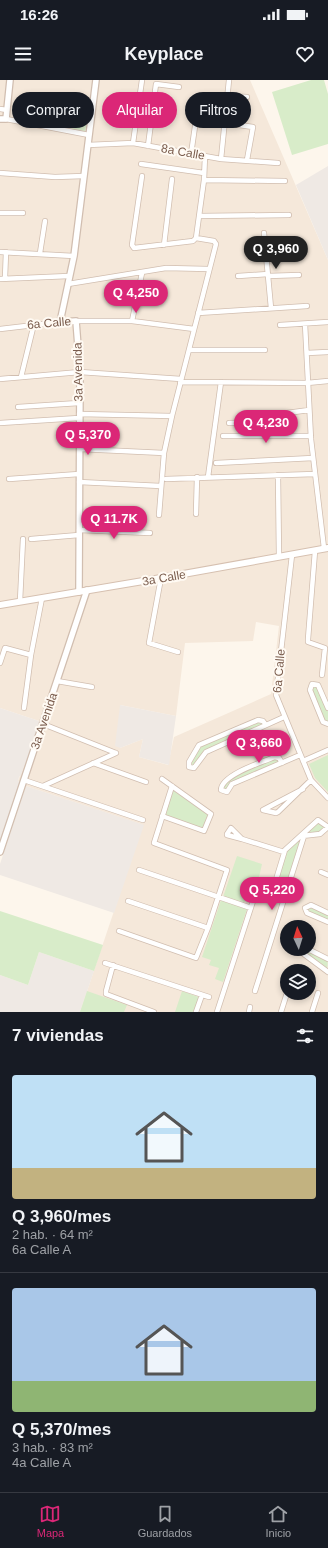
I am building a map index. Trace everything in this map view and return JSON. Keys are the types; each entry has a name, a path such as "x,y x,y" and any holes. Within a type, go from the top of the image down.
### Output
{"main road":[{"name":"3a Calle","path":"0,605 326,548"}],"street":[{"path":"10,80 6,110 3,119 89,135"},
{"path":"60,322 74,256 96,80"},
{"path":"133,143 142,80"},
{"path":"228,92 230,80"},
{"path":"148,146 156,84 179,87"},
{"path":"0,109 6,110"},
{"path":"247,160 253,126 251,126"},
{"path":"191,154 195,128"},
{"path":"221,159 224,128"},
{"name":"8a Calle","path":"88,145 133,143 221,159 278,163"},
{"path":"196,238 204,180 205,156"},
{"path":"141,164 204,173"},
{"path":"0,173 55,177 84,176"},
{"path":"142,176 132,246 137,248 164,245 193,241 196,238 214,241 216,244 208,270 190,350 180,381 164,453 159,515"},
{"path":"164,245 172,179"},
{"path":"204,180 285,181"},
{"path":"0,213 23,213"},
{"path":"199,216 289,215"},
{"path":"40,253 45,221"},
{"path":"264,233 271,308"},
{"path":"0,252 74,256"},
{"path":"6,252 2,278 69,276"},
{"path":"68,284 166,268 208,270"},
{"path":"132,321 142,273"},
{"path":"238,276 299,275"},
{"path":"198,313 307,306"},
{"name":"6a Calle","path":"0,329 34,324 76,321 132,321 194,329"},
{"name":"3a Avenida","path":"76,321 80,372 79,592"},
{"path":"280,325 328,322"},
{"path":"21,377 34,324"},
{"path":"305,324 313,458 322,531 326,548"},
{"path":"190,350 265,350"},
{"path":"307,353 328,352"},
{"path":"0,379 80,372 180,381 308,383 328,381"},
{"path":"208,477 221,382"},
{"path":"18,407 79,403"},
{"path":"229,423 274,422 287,413 310,410"},
{"path":"0,422 79,416 172,416"},
{"path":"224,436 312,436"},
{"path":"80,449 164,453"},
{"path":"216,463 313,458"},
{"path":"9,479 79,474"},
{"path":"166,478 315,474"},
{"path":"278,475 279,557"},
{"path":"196,514 197,477"},
{"path":"79,482 161,486"},
{"path":"322,531 328,532"},
{"path":"31,539 79,533 150,533"},
{"path":"20,602 23,539"},
{"path":"315,551 308,642 325,648 322,675"},
{"name":"6a Calle","path":"292,555 276,692 284,717 312,780 328,798"},
{"path":"161,578 149,643 178,652"},
{"name":"3a Avenida","path":"0,852 87,590"},
{"path":"24,708 31,655 42,598"},
{"path":"0,663 5,648 31,655"},
{"path":"57,681 92,687"},
{"path":"328,708 318,685 312,684 310,690 323,722 328,724"},
{"path":"266,725 263,721 258,720 200,745 189,763 189,767 194,768 206,752 284,717"},
{"path":"43,724 116,753 43,786"},
{"path":"303,761 328,750"},
{"path":"282,763 279,758 275,757 227,777 221,786 221,790 226,792 232,784 282,763 300,755"},
{"path":"94,763 146,782"},
{"path":"162,779 210,813 211,816 204,831 162,816"},
{"path":"24,780 143,820"},
{"path":"302,789 262,810 276,813 312,780"},
{"path":"119,931 196,958 208,928 226,869 154,844 172,786"},
{"path":"217,1012 256,892 275,883 284,852 318,820 328,827 320,834 302,836"},
{"path":"255,991 302,836"},
{"path":"242,839 284,852"},
{"path":"139,870 251,908"},
{"path":"321,872 327,873"},
{"path":"128,901 208,928"},
{"path":"328,913 311,905 308,905 306,908 308,913 328,922"},
{"path":"316,953 328,959"},
{"path":"307,956 328,971"},
{"path":"105,963 209,997"},
{"path":"113,965 106,994 154,1012"},
{"path":"312,1012 318,993"},
{"path":"196,1012 202,995"},
{"path":"281,1012 285,1000"},
{"path":"249,1012 250,1006"}],"shaded area":[{"path":"0,80 250,80 328,260 328,1012 80,1012 143,825 26,786 18,781 36,734 39,721 0,708","holes":["256,622 279,626 271,694 174,737 168,765 139,757 143,739 120,748 120,705 176,716 185,643 253,641"]},
{"path":"328,166 328,260 296,185"},
{"path":"120,705 176,716 169,765 139,757 143,739 120,748 115,746"},
{"path":"0,708 39,721 40,723 36,727 36,734 19,777 18,781 20,782 0,841"},
{"path":"26,786 144,825 114,913 0,875 0,864"},
{"path":"39,952 94,971 80,1012 0,1012 0,975 28,985"}],"green space":[{"path":"311,80 324,80 328,94 328,144 292,155 272,92"},
{"path":"70,128 86,128 85,131"},
{"path":"315,683 328,708 328,724 326,724 310,688"},
{"path":"258,720 266,725 206,752 194,768 189,766 199,745"},
{"path":"328,755 328,792 315,778 309,764"},
{"path":"275,757 282,763 232,784 228,791 221,787 227,777"},
{"path":"172,786 210,813 205,830 162,816"},
{"path":"318,820 328,827 320,834 300,837"},
{"path":"301,839 281,902 259,895 276,886 287,851"},
{"path":"237,856 262,864 257,886 249,887 244,903 223,897"},
{"path":"221,900 247,909 223,982 215,979 219,968 209,965 211,960 202,957"},
{"path":"307,906 328,913 328,922 307,913"},
{"path":"0,911 103,945 94,971 39,952 28,985 0,975"},
{"path":"316,953 328,959 327,971 307,956 316,956"},
{"path":"87,991 127,1005 124,1012 80,1012"},
{"path":"182,991 199,997 194,1012 175,1012"}]}
